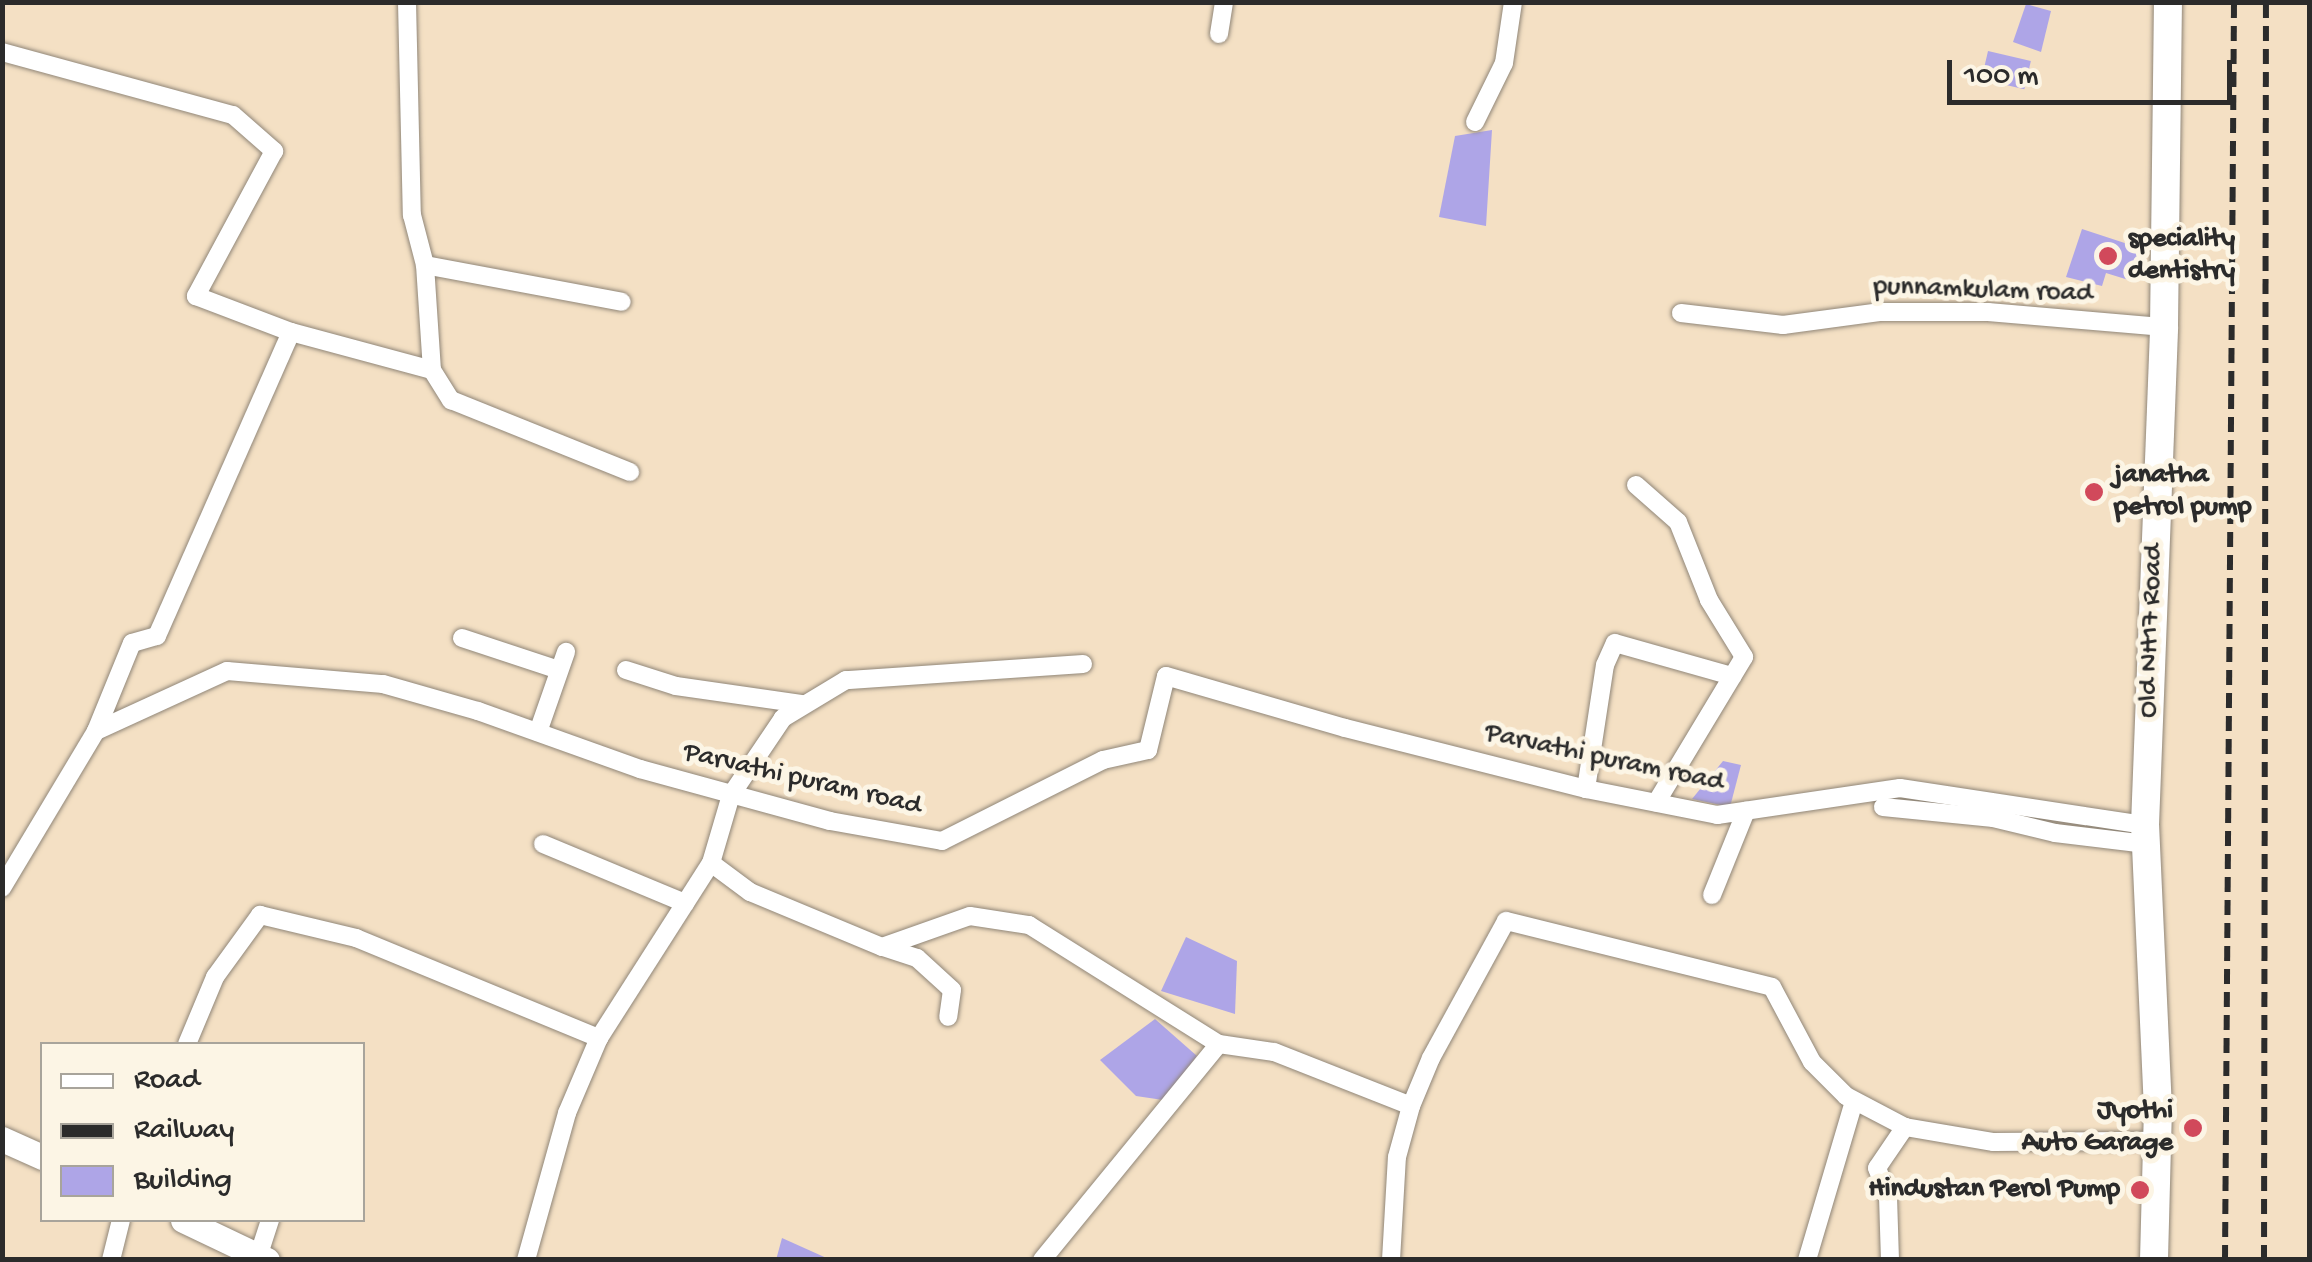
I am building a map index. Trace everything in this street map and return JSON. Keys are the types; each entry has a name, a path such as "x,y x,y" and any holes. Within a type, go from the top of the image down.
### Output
{"main road":[{"name":"Old NH17 Road","path":"2154,1260 2157,1141 2145,834 2164,327 2168,2"}],"street":[{"path":"407,2 412,215 424,265 432,370 451,400 630,472"},
{"path":"1219,34 1224,2"},
{"path":"1475,122 1504,63 1512,2"},
{"path":"2,52 233,115 274,151 196,296 291,332 432,370"},
{"path":"424,265 622,302"},
{"name":"punnamkulam road","path":"1681,313 1783,325 1881,312 1988,312 2164,327"},
{"path":"2,888 96,730 132,643 157,636 291,332"},
{"path":"1636,485 1678,522 1709,600 1744,656 1656,803"},
{"path":"462,638 562,661 538,732"},
{"path":"1586,788 1605,665 1615,644 1732,676"},
{"path":"526,1260 567,1113 599,1038 711,863 732,795 784,718 846,680 1082,664"},
{"path":"626,670 676,686 803,704"},
{"name":"Parvathi puram road","path":"96,730 227,671 384,684 538,732 640,770 830,821 942,841 1104,760 1148,750 1166,676 1345,728 1586,788 1717,815 1900,788 2145,834"},
{"path":"1883,806 1993,818 2055,834 2145,834"},
{"path":"1712,895 1746,811"},
{"path":"543,844 685,903"},
{"path":"711,863 750,892 917,958 952,990 948,1017"},
{"path":"187,1042 214,977 260,915 356,938 599,1038"},
{"path":"882,947 970,916 1029,925 1219,1044 1274,1052 1411,1106"},
{"path":"1391,1260 1397,1157 1411,1106 1432,1058 1506,921 1772,987 1812,1062 1854,1100 1905,1127 1994,1142 2157,1141"},
{"path":"1042,1260 1219,1044"},
{"path":"1807,1260 1854,1100"},
{"path":"1890,1260 1888,1198 1877,1168 1905,1127"},
{"path":"4,1144 40,1156"},
{"path":"111,1260 120,1222"},
{"path":"186,1222 265,1258 270,1222"}],"building":[{"path":"2026,4 2051,11 2041,52 2013,42"},
{"path":"1988,51 2031,61 2024,89 1981,79"},
{"path":"1492,130 1486,226 1439,217 1455,136"},
{"name":"speciality dentistry","path":"2082,229 2146,250 2135,282 2106,273 2102,286 2066,277"},
{"path":"1723,761 1741,765 1730,807 1692,799"},
{"path":"1186,937 1237,961 1235,1014 1161,991"},
{"path":"1155,1019 1197,1056 1163,1100 1136,1096 1100,1060"},
{"path":"782,1238 831,1260 776,1260"}],"railway":[{"path":"2225,1260 2234,2"},
{"path":"2264,1260 2266,2"}],"place":[{"name":"speciality dentistry","path":"2108,256"},
{"name":"janatha petrol pump","path":"2094,492"},
{"name":"Jyothi Auto Garage","path":"2193,1128"},
{"name":"Hindustan Perol Pump","path":"2140,1190"}]}
